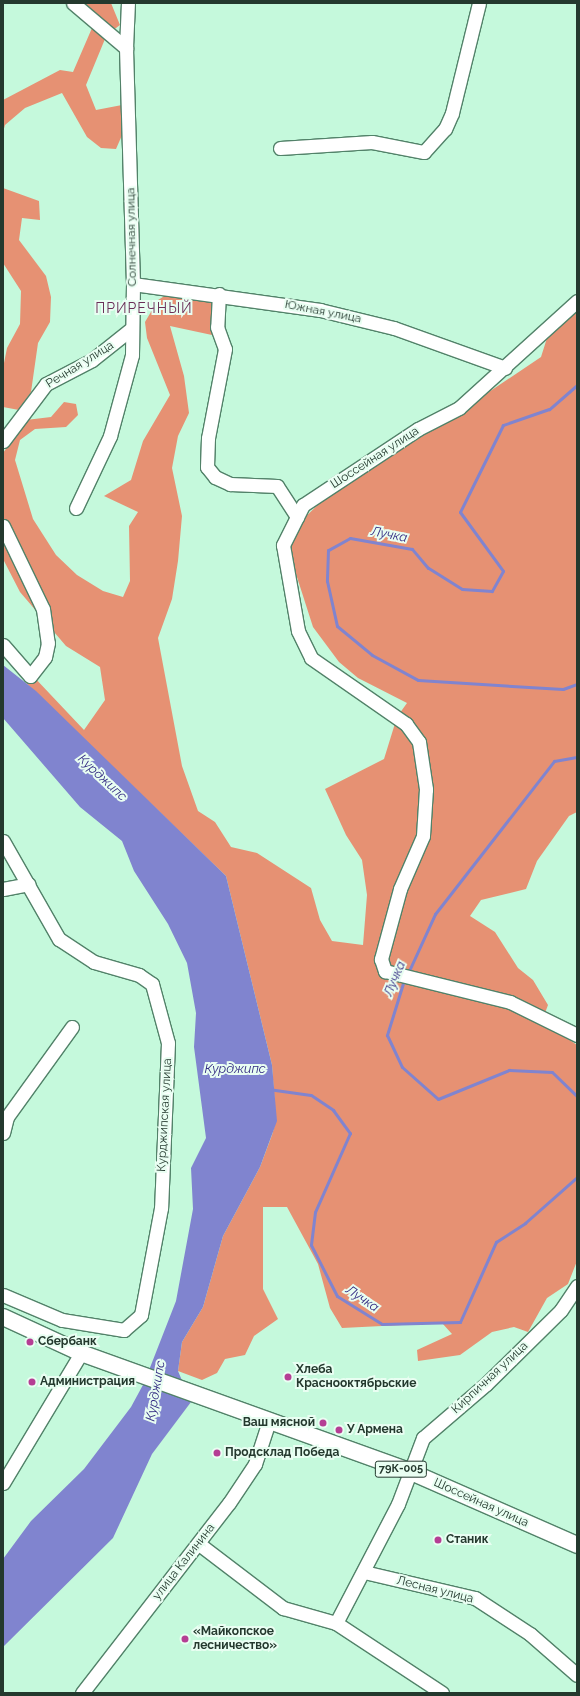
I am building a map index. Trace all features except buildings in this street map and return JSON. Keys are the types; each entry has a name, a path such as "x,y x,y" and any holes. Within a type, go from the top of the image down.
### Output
{"main road":[{"name":"Шоссейная улица","path":"3,1317 81,1352 411,1472 577,1545"}],"street":[{"path":"73,3 126,48"},
{"name":"Солнечная улица","path":"76,508 110,436 132,355 131,329 133,284 126,48 128,3"},
{"path":"280,148 372,142 424,152 445,129 452,113 479,3"},
{"name":"Южная улица","path":"133,284 219,294 320,310 394,328 505,368"},
{"path":"219,294 218,326 225,349 208,438 207,467 215,477 230,484 277,486 297,517"},
{"name":"Шоссейная улица","path":"577,301 505,368 459,408 418,429 303,505 283,545 298,631 318,664 406,724 419,742 426,789 424,836 400,889 381,959 385,971 510,1002 577,1035"},
{"name":"Речная улица","path":"3,441 46,384 92,360 131,329"},
{"path":"3,526 42,609 48,643 45,657 30,676 3,645"},
{"name":"Курджипская улица","path":"3,841 29,884 59,939 94,962 139,975 152,984 168,1043 161,1208 141,1315 124,1330 62,1320 3,1295"},
{"path":"3,889 29,884"},
{"path":"3,1133 5,1114 72,1027"},
{"name":"Кирпичная улица","path":"336,1622 364,1572 411,1472 423,1438 486,1384 562,1310 577,1286"},
{"path":"3,1483 81,1352"},
{"name":"улица Калинина","path":"82,1693 199,1544 254,1464 269,1421"},
{"path":"199,1544 283,1608 336,1622 442,1693"},
{"name":"Лесная улица","path":"364,1572 474,1598 530,1634 577,1676"}],"shaded area":[{"path":"79,3 111,3 120,25 112,31 92,10"},
{"path":"92,28 105,39 86,85 96,110 122,105 123,133 116,149 101,148 87,137 62,93 25,108 5,125 3,132 3,100 60,70 73,72"},
{"path":"3,188 39,201 40,220 22,218 19,240 46,276 51,297 50,322 38,343 31,392 19,410 3,407 3,368 7,348 20,324 21,291 3,263"},
{"path":"171,292 212,300 212,335 170,326 184,376 189,413 178,436 172,468 182,516 178,561 172,599 158,638 182,766 198,811 215,822 231,847 257,853 311,888 320,920 332,941 363,945 367,895 362,860 346,835 325,789 384,759 397,717 407,703 358,678 339,662 313,627 287,546 292,530 334,489 431,431 541,357 547,338 577,309 577,812 569,816 537,861 526,889 481,900 470,916 495,932 518,968 533,980 548,1005 542,1021 577,1045 577,1261 568,1284 547,1298 528,1332 514,1327 492,1332 460,1355 418,1361 417,1350 452,1334 442,1323 342,1328 330,1308 318,1264 287,1207 263,1207 263,1289 278,1319 254,1336 245,1355 225,1359 217,1373 202,1380 178,1371 182,1342 203,1307 223,1236 260,1167 272,1135 276,1121 272,1065 226,876 26,683 33,676 84,730 105,700 100,667 66,646 20,592 3,559 3,453 26,420 51,417 64,402 76,404 78,415 66,427 35,429 20,440 15,460 33,519 56,555 77,575 103,591 123,597 130,581 129,526 138,512 104,496 131,480 143,441 170,395 147,338 145,322 158,300"}],"water":[{"name":"Курджипс","path":"3,665 36,691 226,876 272,1065 277,1121 260,1167 223,1236 203,1307 182,1342 178,1371 191,1402 152,1454 113,1538 3,1647 3,1559 31,1521 84,1469 131,1407 144,1383 176,1301 193,1209 191,1168 206,1138 194,1047 196,1013 187,963 168,924 134,871 122,841 80,807 3,718"}],"waterway":[{"name":"Лучка","path":"577,385 549,409 503,425 460,512 503,571 492,591 462,589 428,568 412,549 350,538 328,550 327,581 337,626 372,655 418,680 563,689 577,684"},
{"name":"Лучка","path":"408,973 435,914 554,761 577,757"},
{"name":"Лучка","path":"404,980 387,1035 402,1067 438,1099 509,1070 552,1072 577,1096"},
{"name":"Лучка","path":"268,1089 311,1095 333,1110 350,1133 315,1212 311,1245 337,1296 382,1324 460,1322 496,1242 525,1223 577,1177"}],"place":[{"name":"Сбербанк","path":"30,1342"},
{"name":"Хлеба Краснооктябрьские","path":"288,1377"},
{"name":"Администрация","path":"32,1382"},
{"name":"Ваш мясной","path":"323,1423"},
{"name":"У Армена","path":"339,1430"},
{"name":"Продсклад Победа","path":"217,1453"},
{"name":"Станик","path":"438,1540"},
{"name":"«Майкопское лесничество»","path":"185,1639"}],"district":[{"name":"ПРИРЕЧНЫЙ","path":"144,308"}]}
